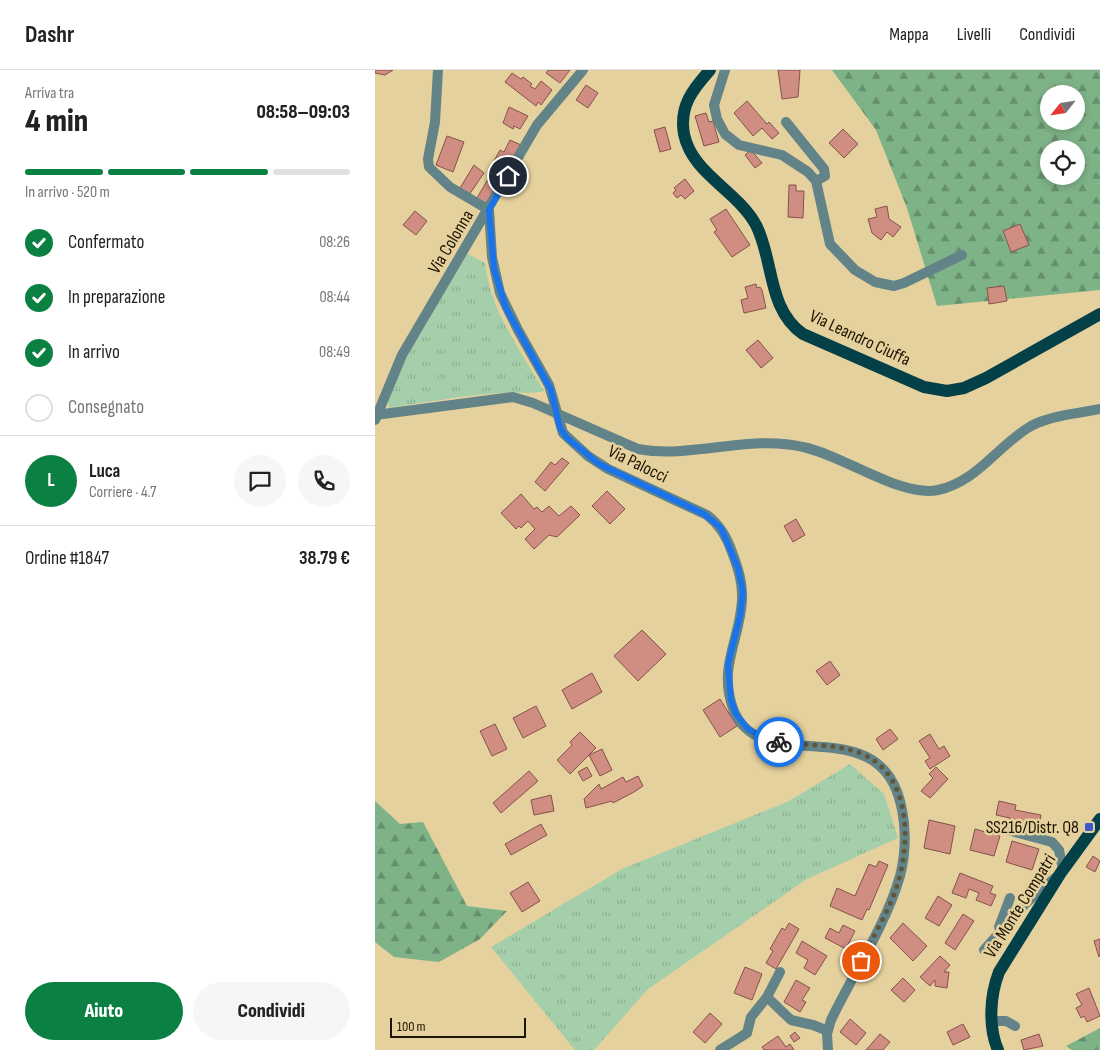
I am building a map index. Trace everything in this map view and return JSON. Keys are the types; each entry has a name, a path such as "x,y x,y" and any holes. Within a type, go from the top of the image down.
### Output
{"main road":[{"name":"Via Leandro Ciuffa","path":"710,70 692,90 686,103 683,126 685,138 700,166 741,206 753,221 763,242 782,311 803,334 924,387 944,391 965,388 986,378 1100,314"},
{"name":"Via Monte Compatri","path":"998,1050 992,1021 995,988 999,972 1061,873 1100,819"}],"street":[{"path":"438,70 435,122 427,159 429,167 450,187 489,210"},
{"name":"Via Colonna","path":"376,417 401,355 489,210 537,125 583,70"},
{"path":"725,70 714,105 717,119 725,134 739,145 787,158 804,168 816,181 830,244 848,264 871,280 886,285 901,285 962,255"},
{"path":"786,122 824,169 825,176 816,181"},
{"name":"Via Palocci","path":"489,210 492,257 500,292 514,323 549,385 563,433 595,461 707,516 723,532 735,561 742,585 741,610 730,653 727,676 732,704 742,724 757,735 775,741 835,747 859,753 880,765 895,786 905,829 899,877 890,904 828,1030 828,1050"},
{"path":"376,417 509,397 528,401 619,442 648,450 768,443 802,446 825,453 903,487 927,492 945,489 963,480 1013,439 1035,424 1056,417 1099,409"},
{"path":"984,950 1032,896 1061,873 1059,850 1052,842 1000,828"},
{"path":"997,935 1010,898"},
{"path":"720,1050 747,1033 751,1017 767,997 780,972"},
{"path":"767,997 791,1020 813,1024 828,1030"},
{"path":"992,1021 1010,1020"}],"green space":[{"path":"832,70 1100,70 1100,290 937,306 907,208 876,130"},
{"path":"466,253 485,263 493,297 507,329 544,391 484,394 389,408 388,402 392,383"},
{"path":"850,764 884,794 898,838 807,879 648,989 594,1050 575,1050 491,947 622,869 789,801"},
{"path":"375,801 400,824 423,822 467,906 507,911 480,939 439,962 394,957 375,942"},
{"path":"1100,1028 1100,1050 1072,1050 1066,1046"}],"building":[{"path":"375,70 393,70 385,75 375,73"},
{"path":"548,70 570,70 560,83 546,73"},
{"path":"778,70 800,70 798,97 782,99"},
{"path":"512,73 521,79 523,77 535,89 541,81 552,90 541,105 538,102 536,106 505,82"},
{"path":"586,85 598,93 588,108 576,100"},
{"path":"747,101 767,124 769,122 779,133 772,139 762,128 753,136 734,113"},
{"path":"509,107 528,116 520,129 514,126 513,129 503,123"},
{"path":"706,113 709,122 713,121 719,142 704,146 695,116"},
{"path":"665,127 671,149 660,152 654,130"},
{"path":"843,129 858,144 844,158 829,143"},
{"path":"447,136 464,142 453,172 436,165"},
{"path":"510,140 521,145 509,169 494,161 500,150 504,152"},
{"path":"751,150 762,163 755,168 745,155"},
{"path":"474,165 484,173 469,195 460,188"},
{"path":"491,174 500,182 486,204 477,198"},
{"path":"685,179 694,191 685,199 681,195 677,198 673,193 676,190 674,188"},
{"path":"789,185 796,185 796,191 804,191 803,218 788,217"},
{"path":"887,206 889,219 901,227 893,237 887,232 881,240 872,233 868,219 877,217 875,209"},
{"path":"726,209 750,245 732,257 714,232 717,230 710,219"},
{"path":"415,211 427,221 416,235 403,225"},
{"path":"1020,224 1029,245 1011,252 1003,231"},
{"path":"756,284 757,288 760,287 762,290 766,308 744,313 741,300 748,298 745,287"},
{"path":"1004,286 1007,301 989,304 987,288"},
{"path":"758,340 773,358 761,368 746,350"},
{"path":"562,458 569,463 545,491 535,482 551,462 555,465"},
{"path":"607,491 625,509 610,524 592,506"},
{"path":"521,494 534,509 537,507 542,512 549,506 559,516 571,506 580,515 557,537 549,535 534,549 525,539 535,529 528,521 521,528 519,526 516,529 501,513"},
{"path":"796,519 805,535 793,542 784,526"},
{"path":"642,630 666,654 638,681 614,656"},
{"path":"830,661 840,675 827,685 816,671"},
{"path":"592,673 602,692 572,709 562,690"},
{"path":"720,699 737,726 720,737 703,710"},
{"path":"536,706 546,726 523,738 513,718"},
{"path":"495,724 507,749 492,756 480,731"},
{"path":"890,729 898,739 883,750 876,739"},
{"path":"580,732 596,748 570,774 557,760 572,745 570,742"},
{"path":"930,734 939,749 944,746 950,756 930,769 925,761 930,758 919,741"},
{"path":"602,749 612,770 600,776 589,755"},
{"path":"587,767 592,776 583,781 578,772"},
{"path":"936,767 948,779 930,798 921,791 933,778 929,774"},
{"path":"529,771 538,781 501,813 493,803"},
{"path":"638,776 643,786 634,792 613,803 612,801 586,808 584,799 599,784 601,789 623,777 626,782"},
{"path":"551,795 554,811 534,815 531,800"},
{"path":"999,801 1016,805 1015,810 1041,815 1039,825 1036,825 1035,828 1009,821 1010,818 996,815"},
{"path":"929,820 955,826 950,854 924,848"},
{"path":"541,824 547,835 511,855 505,844"},
{"path":"975,829 1000,836 994,856 970,850"},
{"path":"1012,841 1039,849 1032,870 1006,862"},
{"path":"1093,856 1100,861 1095,872 1086,867"},
{"path":"879,861 888,865 869,910 867,909 862,920 830,906 837,888 855,896 869,864 876,867"},
{"path":"960,873 993,886 990,893 996,895 991,906 976,900 979,893 969,889 966,898 952,893"},
{"path":"528,882 540,901 522,912 510,893"},
{"path":"938,896 952,905 939,926 925,918"},
{"path":"963,914 974,921 955,950 945,943"},
{"path":"789,923 799,929 776,969 766,963 773,951 770,949 782,928 785,930"},
{"path":"903,923 927,946 913,961 890,938"},
{"path":"843,925 855,931 846,949 825,938 830,928 839,933"},
{"path":"1100,939 1100,956 1099,957 1094,941"},
{"path":"802,941 827,956 815,975 804,968 808,960 796,953"},
{"path":"940,956 950,965 944,972 949,972 947,988 935,986 935,980 930,986 920,977"},
{"path":"745,967 762,974 752,1000 734,993"},
{"path":"903,978 915,990 904,1002 891,990"},
{"path":"796,980 810,988 802,1000 806,1002 800,1012 784,1002"},
{"path":"1089,988 1100,1016 1087,1022 1084,1016 1081,1018 1076,1008 1082,1005 1076,994"},
{"path":"710,1013 722,1024 705,1043 693,1032"},
{"path":"850,1019 866,1033 856,1045 840,1032"},
{"path":"963,1024 970,1037 953,1045 947,1032"},
{"path":"795,1032 800,1038 794,1042 790,1036"},
{"path":"880,1034 890,1042 883,1050 866,1050"},
{"path":"1039,1034 1043,1046 1024,1050 1021,1040"},
{"path":"778,1036 786,1047 790,1044 794,1050 764,1050 762,1047"}],"way so far":[{"path":"779,742 835,747 859,753 880,765 891,777 896,789 905,829 902,867 892,898 861,961"}],"place":[{"name":"SS216/Distr. Q8","path":"1089,827"}],"route":[{"path":"508,176 489,210 491,251 496,280 506,308 551,390 560,428 567,438 599,464 704,514 721,528 738,568 743,592 740,616 728,664 727,676 731,700 742,724 757,735 779,742"}]}
